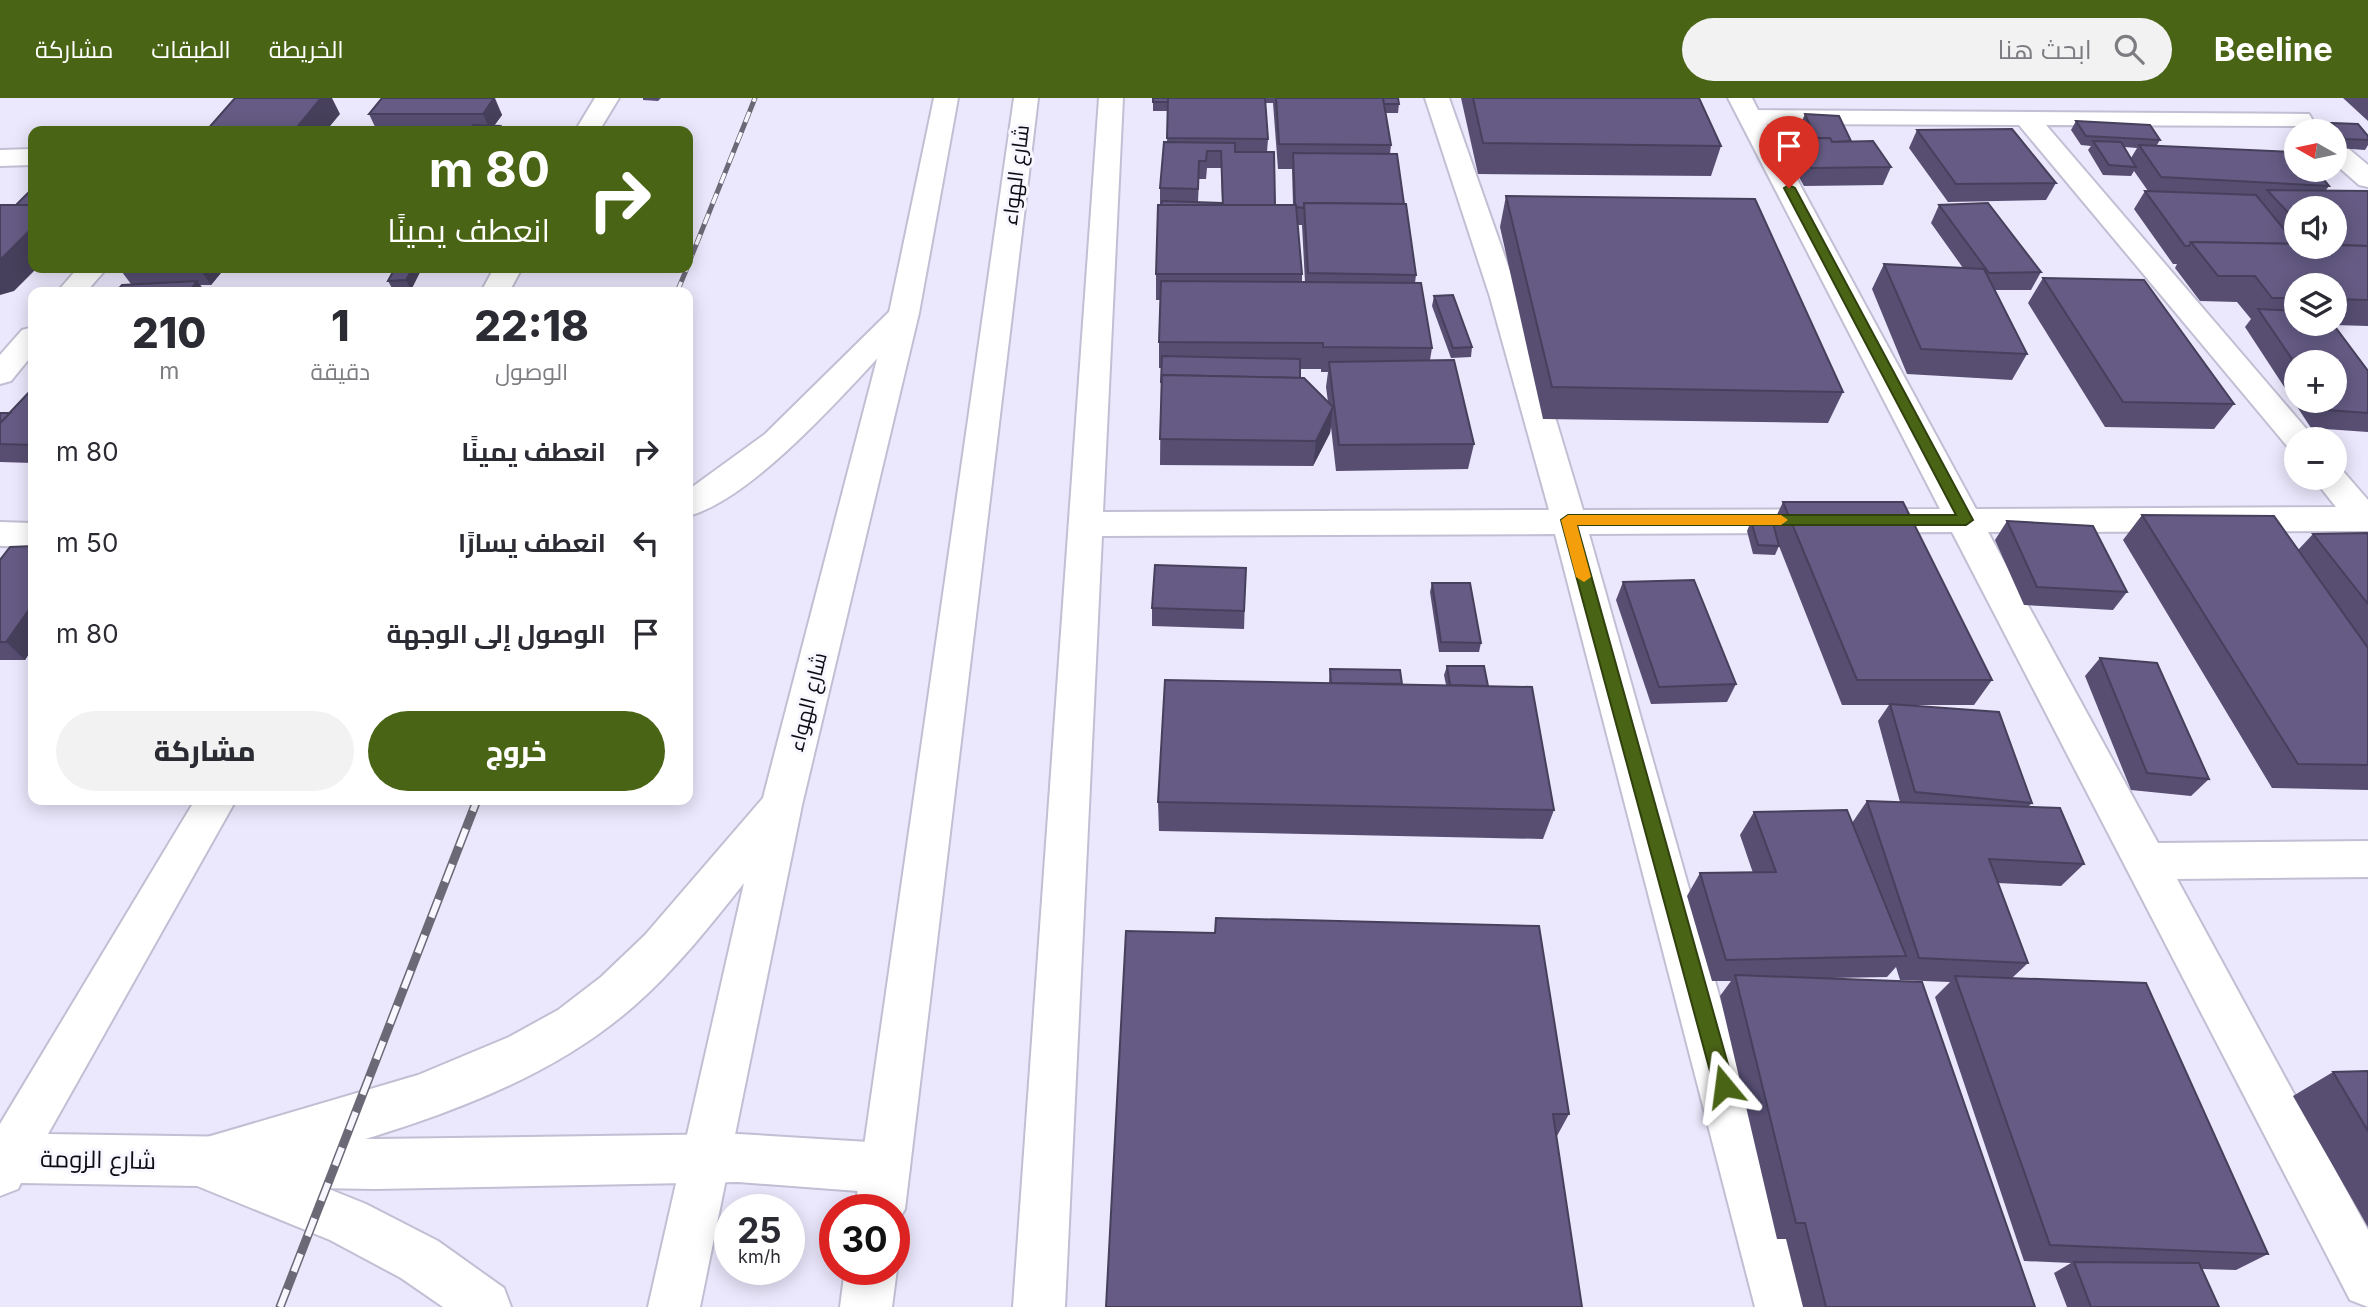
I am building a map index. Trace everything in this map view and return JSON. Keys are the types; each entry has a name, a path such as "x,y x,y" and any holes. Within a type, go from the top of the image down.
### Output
{"main road":[{"path":"590,126 607,98"},
{"name":"شارع الهواء","path":"674,1307 782,805 904,313 946,98"},
{"name":"شارع الهواء","path":"883,1189 1026,98"},
{"path":"1040,1307 1111,98"},
{"path":"1437,98 1476,201 1568,520 1731,1113 1781,1307"},
{"path":"2275,98 2300,119"},
{"path":"1746,108 2284,124"},
{"path":"1746,108 2368,1282"},
{"path":"2026,118 2288,427"},
{"path":"0,158 28,157"},
{"path":"2347,160 2368,178"},
{"path":"76,287 88,273"},
{"path":"693,502 714,491 786,435 904,313"},
{"path":"0,374 28,342"},
{"path":"2341,490 2367,519"},
{"path":"1086,524 1568,520 2367,519"},
{"path":"0,534 28,535"},
{"path":"3,1163 213,805"},
{"path":"197,1162 355,1119 468,1078 551,1040 615,994 669,942 782,805"},
{"path":"2147,861 2368,859"},
{"name":"شارع الزومة","path":"3,1163 375,1164 707,1159 883,1189"},
{"path":"197,1162 318,1209 390,1242 441,1274 485,1307"},
{"path":"866,1307 869,1285"}],"building":[{"path":"235,98 321,98 298,126 210,126"},
{"path":"382,98 494,98 483,114 369,114"},
{"path":"1153,98 1168,98 1168,102 1153,102"},
{"path":"1168,98 1265,98 1268,139 1167,138"},
{"path":"1276,98 1383,98 1391,145 1279,144"},
{"path":"1383,98 1398,98 1399,104 1384,104"},
{"path":"1473,98 1699,98 1721,146 1483,143"},
{"path":"1805,114 1839,116 1851,141 1832,142 1830,138 1815,138"},
{"path":"2076,121 2150,125 2160,140 2086,136"},
{"path":"2347,124 2358,124 2368,136 2368,140 2347,139"},
{"path":"2012,129 2056,183 1956,184 1917,130"},
{"path":"1830,138 1832,142 1873,141 1891,167 1811,168 1793,139"},
{"path":"2093,141 2121,142 2136,167 2109,165"},
{"path":"1164,142 1235,143 1235,152 1274,152 1275,205 1223,205 1221,151 1207,151 1206,161 1199,161 1198,189 1160,188"},
{"path":"2139,145 2284,151 2284,182 2326,182 2329,186 2161,177"},
{"path":"1293,153 1397,154 1404,204 1304,203 1304,208 1296,207"},
{"path":"2267,190 2368,191 2368,246 2347,245 2347,196 2284,196 2284,208"},
{"path":"2145,191 2256,195 2284,229 2284,244 2191,242 2189,246 2185,246"},
{"path":"28,193 28,205 16,205"},
{"path":"1506,196 1755,199 1843,392 1552,387"},
{"path":"1162,201 1222,203 1222,205 1161,205"},
{"path":"1304,203 1406,204 1416,275 1308,273"},
{"path":"1988,203 2041,272 1989,273 1939,205"},
{"path":"0,205 28,205 28,232 0,260"},
{"path":"1158,205 1296,205 1302,274 1156,274"},
{"path":"2191,242 2284,244 2284,259 2347,259 2347,245 2368,246 2368,300 2347,299 2347,273 2284,273 2284,298 2272,298 2255,276 2218,276"},
{"path":"1884,264 1984,269 2027,354 1921,349"},
{"path":"392,273 410,273 406,280 388,281"},
{"path":"2043,278 2144,280 2234,404 2123,402"},
{"path":"197,281 193,287 120,287"},
{"path":"1161,281 1421,283 1432,348 1323,347 1323,343 1159,342"},
{"path":"1453,295 1472,347 1453,348 1434,296"},
{"path":"2258,309 2284,310 2284,336 2342,336 2368,371 2368,413 2347,411 2347,350 2286,350"},
{"path":"1162,356 1300,359 1300,378 1162,375 1161,382"},
{"path":"1454,360 1474,444 1339,445 1329,362"},
{"path":"1162,375 1304,378 1333,407 1316,441 1160,439"},
{"path":"28,393 28,445 0,444 0,423"},
{"path":"0,413 10,413 0,423"},
{"path":"1783,502 1903,502 1992,680 1857,680"},
{"path":"2142,515 2274,516 2368,648 2368,765 2298,764"},
{"path":"1751,521 1773,523 1779,546 1758,545"},
{"path":"2007,521 2093,526 2127,592 2037,587"},
{"path":"2313,534 2368,535 2368,604"},
{"path":"28,546 28,611 6,642 0,642 0,560 10,547"},
{"path":"1155,565 1246,568 1244,611 1152,608"},
{"path":"1694,580 1736,684 1659,687 1623,582"},
{"path":"1432,583 1470,583 1481,643 1441,642"},
{"path":"2100,658 2157,663 2209,779 2147,773"},
{"path":"1447,666 1484,666 1488,686 1450,685"},
{"path":"1330,669 1400,670 1402,684 1331,683"},
{"path":"1165,680 1532,687 1554,810 1158,802"},
{"path":"1890,704 1999,712 2032,803 1915,792"},
{"path":"1867,801 2060,808 2084,864 1989,859 2028,963 1919,958"},
{"path":"1847,810 1906,956 1726,960 1700,873 1776,872 1754,812"},
{"path":"1216,918 1539,926 1569,1114 1553,1114 1582,1307 1106,1307 1126,931 1215,933"},
{"path":"1735,975 1922,982 2035,1307 1826,1307 1805,1223 1796,1223"},
{"path":"1955,976 2146,983 2268,1254 2050,1245"},
{"path":"2368,1071 2368,1131 2333,1072"},
{"path":"2074,1262 2199,1263 2219,1307 2091,1307"}],"railway":[{"path":"693,253 755,98"},
{"path":"679,287 685,273"},
{"path":"280,1307 475,805"}],"slow traffic":[{"path":"1584,577 1568,520 1781,520"}],"route":[{"path":"1724,1086 1568,520 1966,520 1789,188"}]}
